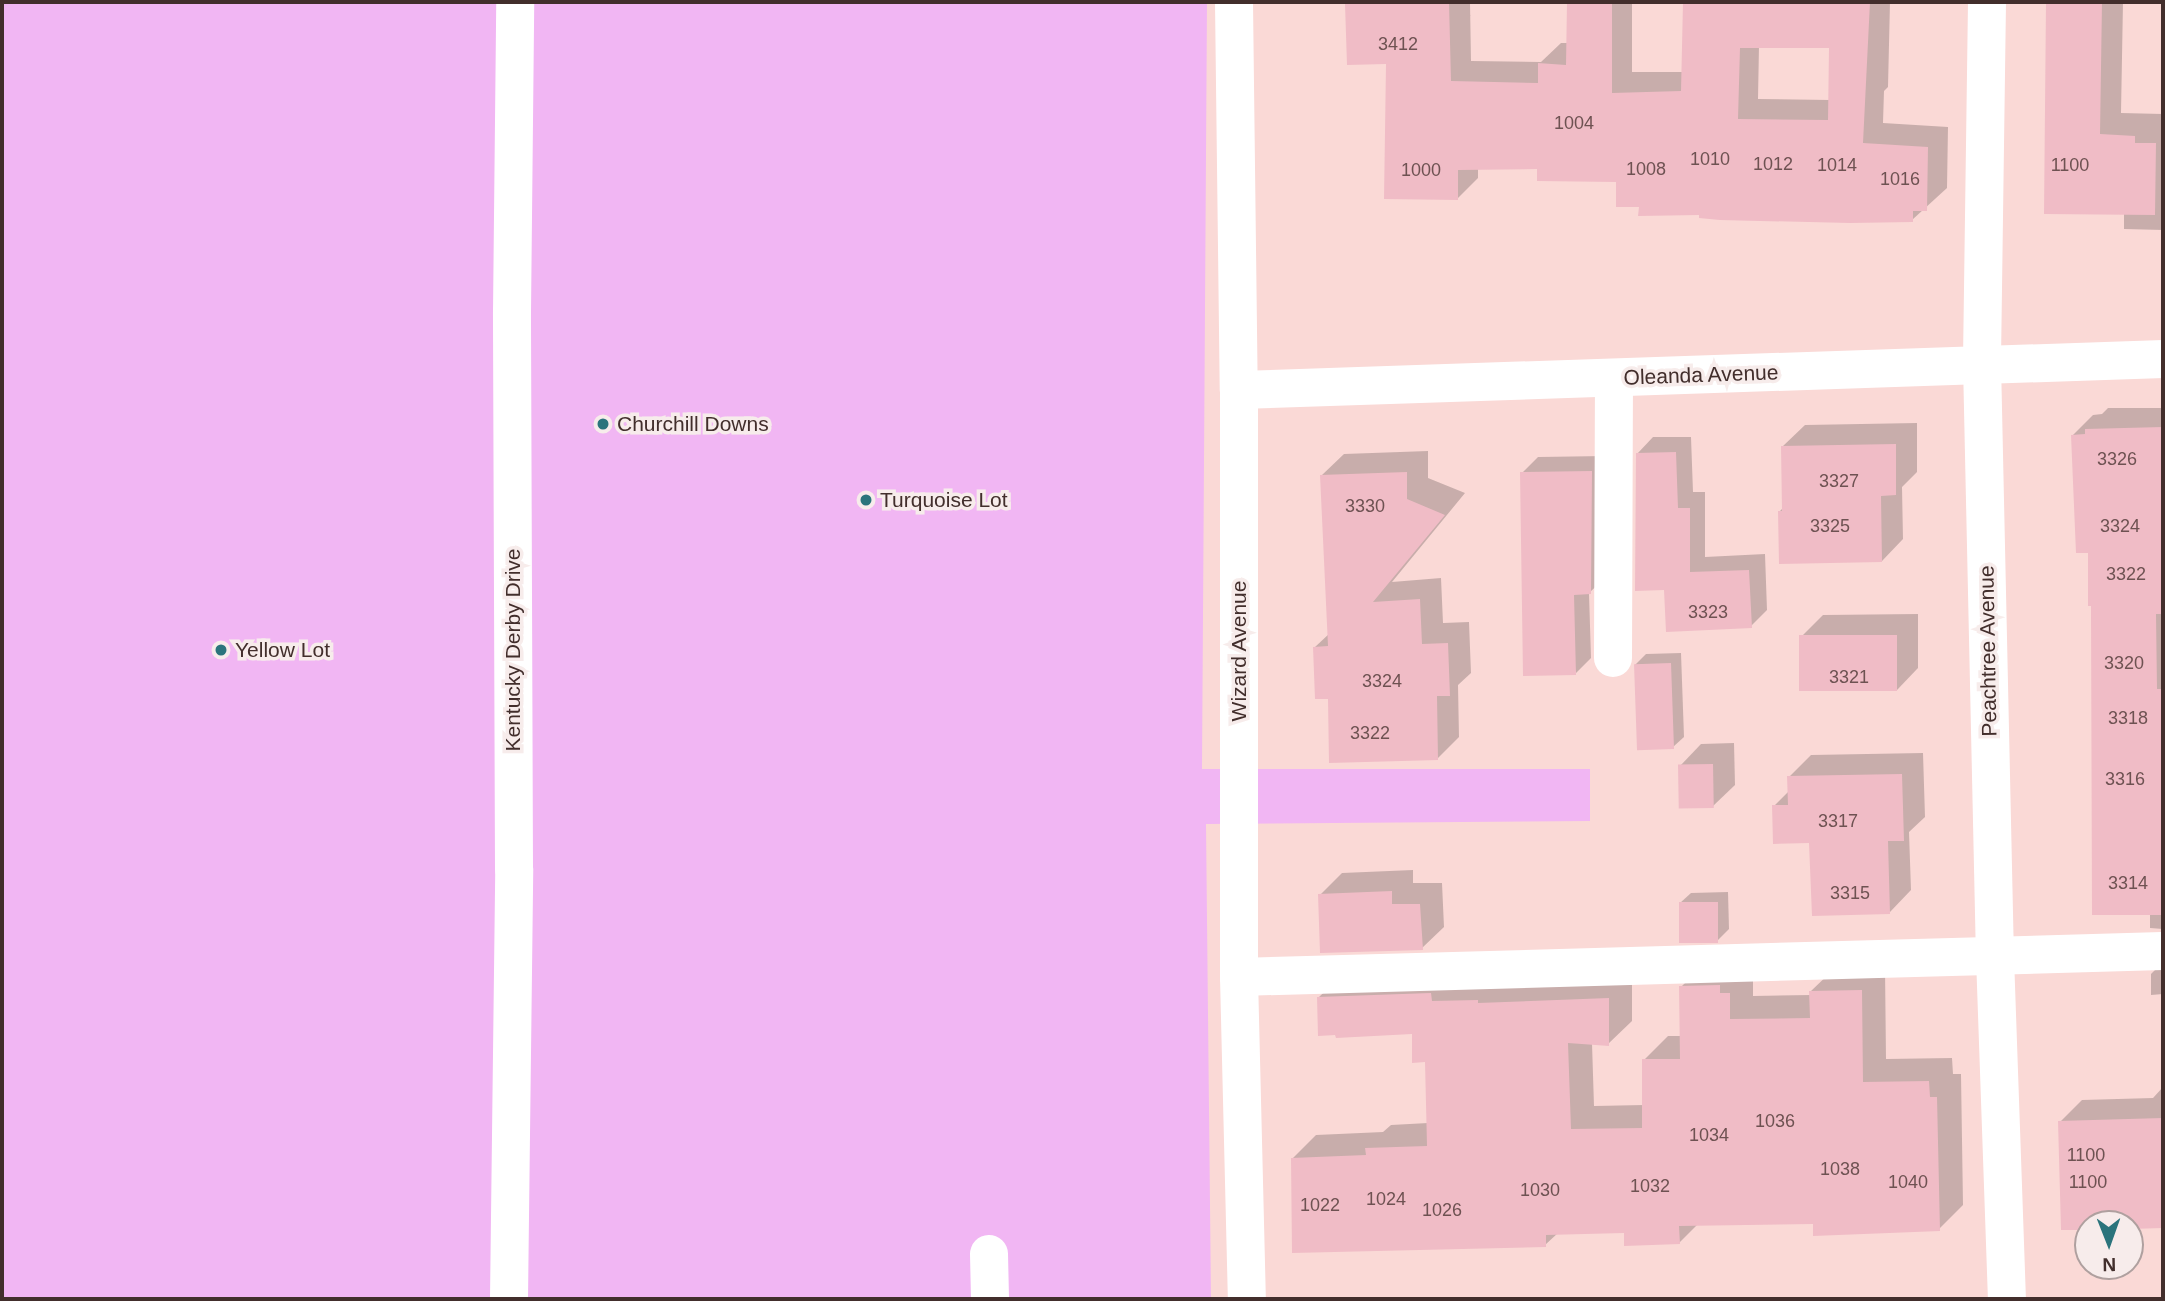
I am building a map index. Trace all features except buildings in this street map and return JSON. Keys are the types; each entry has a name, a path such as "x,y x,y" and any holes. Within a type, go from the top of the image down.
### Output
{"street":[{"name":"Kentucky Derby Drive","path":"509,1299 513,894 512,312 515,2"},
{"name":"Wizard Avenue","path":"1234,2 1239,390 1239,977 1247,1299"},
{"name":"Peachtree Avenue","path":"1987,2 1982,363 1995,957 2007,1299"},
{"name":"Oleanda Avenue","path":"1239,390 2163,359"},
{"path":"1613,657 1614,378"},
{"path":"1239,977 2163,951"},
{"path":"989,1254 990,1299"}],"shaded area":[{"name":"Churchill Downs","path":"2,2 1207,2 1202,769 1590,769 1590,821 1206,824 1211,1299 2,1299"}],"place":[{"name":"Churchill Downs","path":"603,424"},
{"name":"Turquoise Lot","path":"866,500"},
{"name":"Yellow Lot","path":"221,650"}]}
